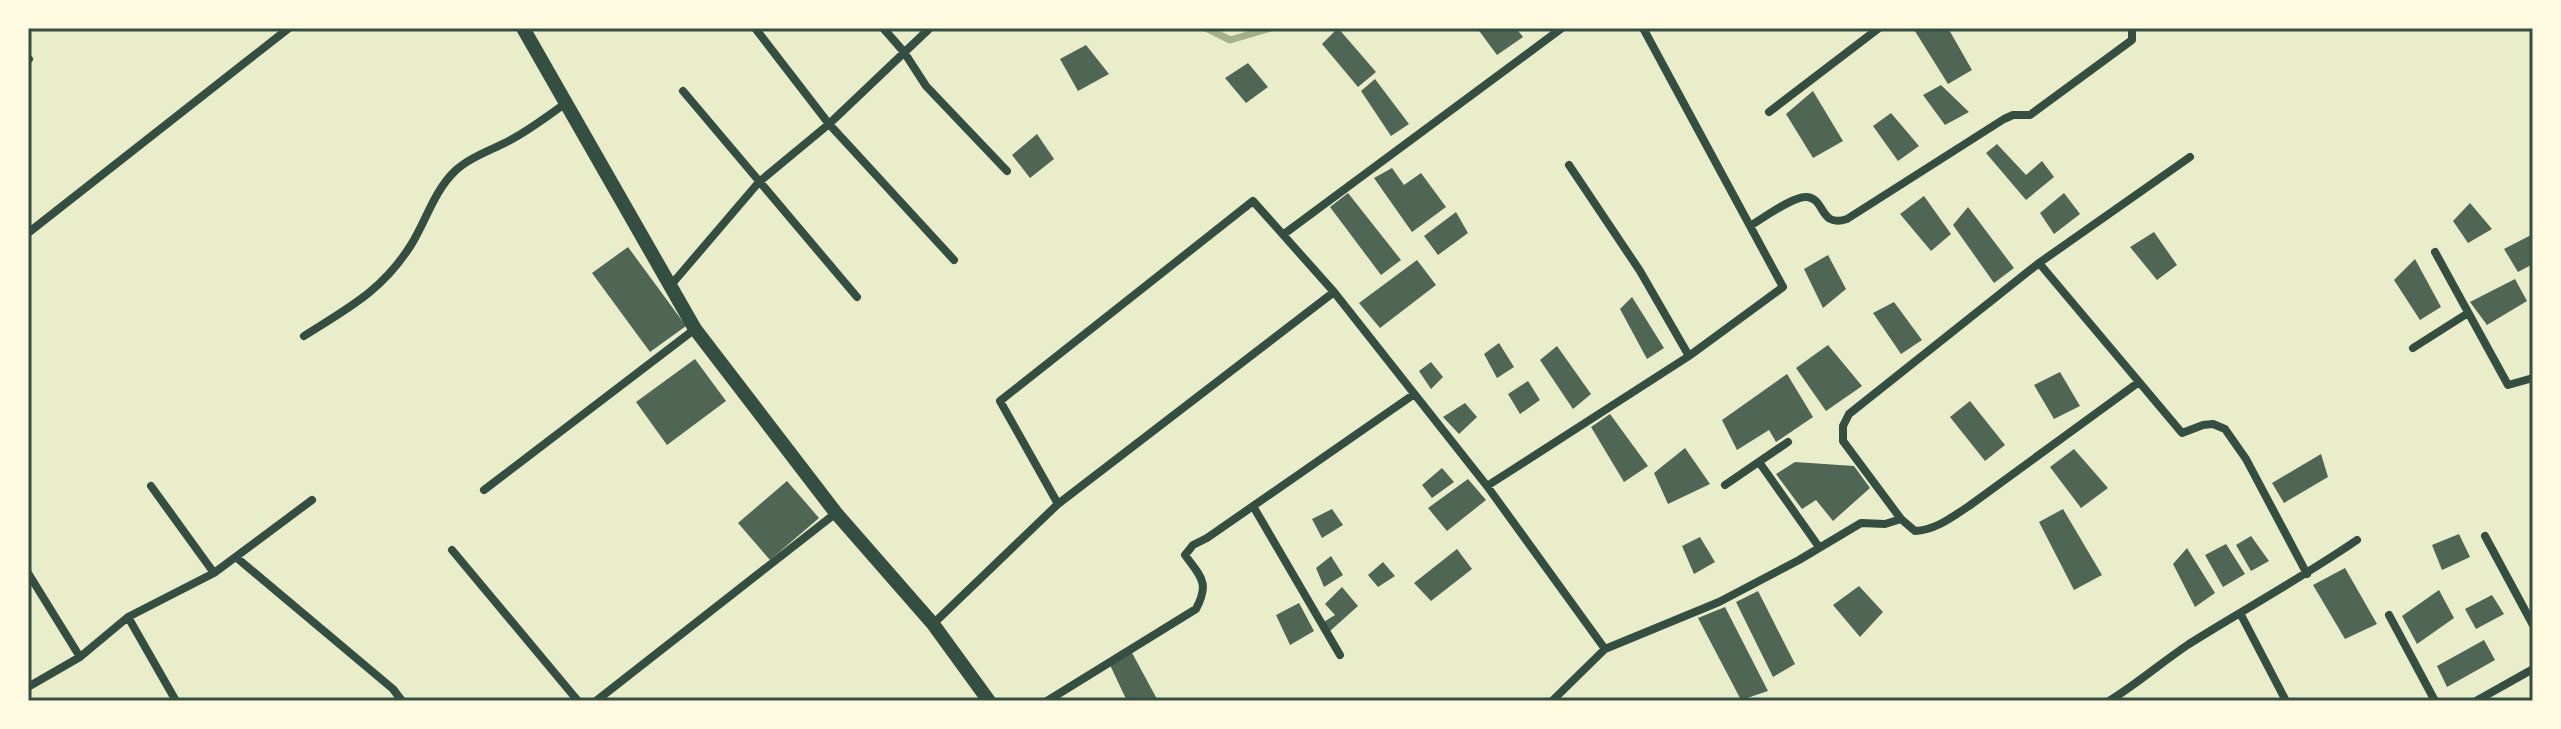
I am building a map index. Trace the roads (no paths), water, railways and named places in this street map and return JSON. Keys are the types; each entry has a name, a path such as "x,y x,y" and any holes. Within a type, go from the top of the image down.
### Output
{"street":[{"path":"28,233 289,28"},
{"path":"523,28 695,329 836,513 933,624 989,701"},
{"path":"755,28 829,124 954,260"},
{"path":"883,28 904,52 926,86 1007,171"},
{"path":"671,285 759,182 829,124 930,28"},
{"path":"1284,234 1562,28"},
{"path":"1487,486 1689,356 1783,287 1643,28"},
{"path":"1769,112 1879,28"},
{"path":"1750,226 1796,199 1806,197 1814,200 1830,220 1847,219 2004,119 2013,115 2030,115 2132,40 2132,28"},
{"path":"683,91 857,297"},
{"path":"304,336 375,290 412,243 440,189 456,170 480,154 516,137 566,103"},
{"path":"2139,382 1969,506 1929,530 1915,531 1901,519 1843,441 1843,426 1849,414 2039,263 2190,157"},
{"path":"1569,165 1640,271 1689,356"},
{"path":"1058,504 1000,401 1253,201 1334,292 1487,486 1605,649"},
{"path":"2435,252 2508,385 2533,378"},
{"path":"2039,263 2182,433 2213,424 2225,429 2246,459 2307,574"},
{"path":"933,624 1058,504 1334,292"},
{"path":"2413,348 2468,313"},
{"path":"484,490 695,329"},
{"path":"1047,701 1196,609 1204,593 1203,580 1185,555 1193,545 1413,395"},
{"path":"1725,485 1788,442"},
{"path":"1759,462 1819,547"},
{"path":"151,486 214,573"},
{"path":"28,687 80,657 128,617 237,558 312,500"},
{"path":"1253,506 1340,655"},
{"path":"596,701 836,513"},
{"path":"1552,701 1605,649 1719,602 1861,523 1885,524 1901,519"},
{"path":"2485,536 2533,625"},
{"path":"2109,701 2185,647 2307,574 2357,540"},
{"path":"452,550 578,701"},
{"path":"237,558 393,689 402,701"},
{"path":"28,573 80,657"},
{"path":"2240,613 2286,701"},
{"path":"2389,615 2435,701"},
{"path":"128,617 176,701"},
{"path":"2476,701 2533,669"}],"waterway":[{"path":"1206,28 1230,40 1271,28"}]}
